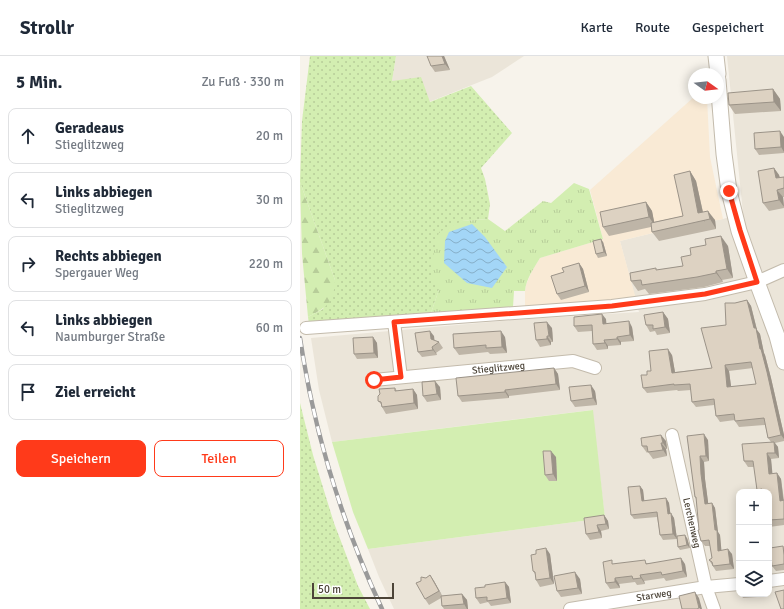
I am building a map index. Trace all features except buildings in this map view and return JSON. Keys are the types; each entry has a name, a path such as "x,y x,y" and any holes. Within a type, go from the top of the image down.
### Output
{"street":[{"path":"716,56 717,68"},
{"path":"720,104 729,191 740,230 777,336 784,362"},
{"path":"306,328 612,306 705,294 757,282 784,270"},
{"path":"394,322 401,377"},
{"name":"Stieglitzweg","path":"374,380 573,361 596,368"},
{"name":"Lerchenweg","path":"672,435 706,587 714,609"},
{"path":"772,580 784,579"},
{"name":"Starweg","path":"570,609 706,587 736,584"}],"shaded area":[{"path":"396,56 524,56 492,77 429,102 392,81"},
{"path":"727,56 784,56 784,609 394,609 368,549 605,518 592,410 332,442 319,390 311,338 514,320 639,312 620,241 723,219 743,213"},
{"path":"688,102 688,104 707,104 710,157 723,219 620,241 636,299 615,299 589,303 525,306 526,285 540,258 603,239 590,190"}],"green space":[{"path":"310,56 396,56 392,81 421,77 430,102 471,86 512,133 481,168 485,179 490,204 488,219 462,221 430,316 309,324 308,317 323,309 335,280 300,182 302,121"},
{"path":"300,182 335,280 331,299 325,307 308,317 302,254"},
{"path":"574,183 589,189 603,239 540,258 529,278 525,291 514,291 513,307 430,316 439,289 431,281 434,250 439,232 462,221 488,219 505,231 543,201 551,203"},
{"path":"300,403 313,455 334,523 358,586 370,609 300,609"},
{"path":"593,410 605,518 368,549 353,512 332,442"}],"water":[{"path":"472,224 485,237 507,267 492,288 467,283 444,263 445,241 449,232"}],"railway":[{"path":"300,338 313,408 331,476 354,544 382,609"}],"route":[{"path":"374,380 401,377 394,322 612,306 705,294 757,282 729,191"}]}
